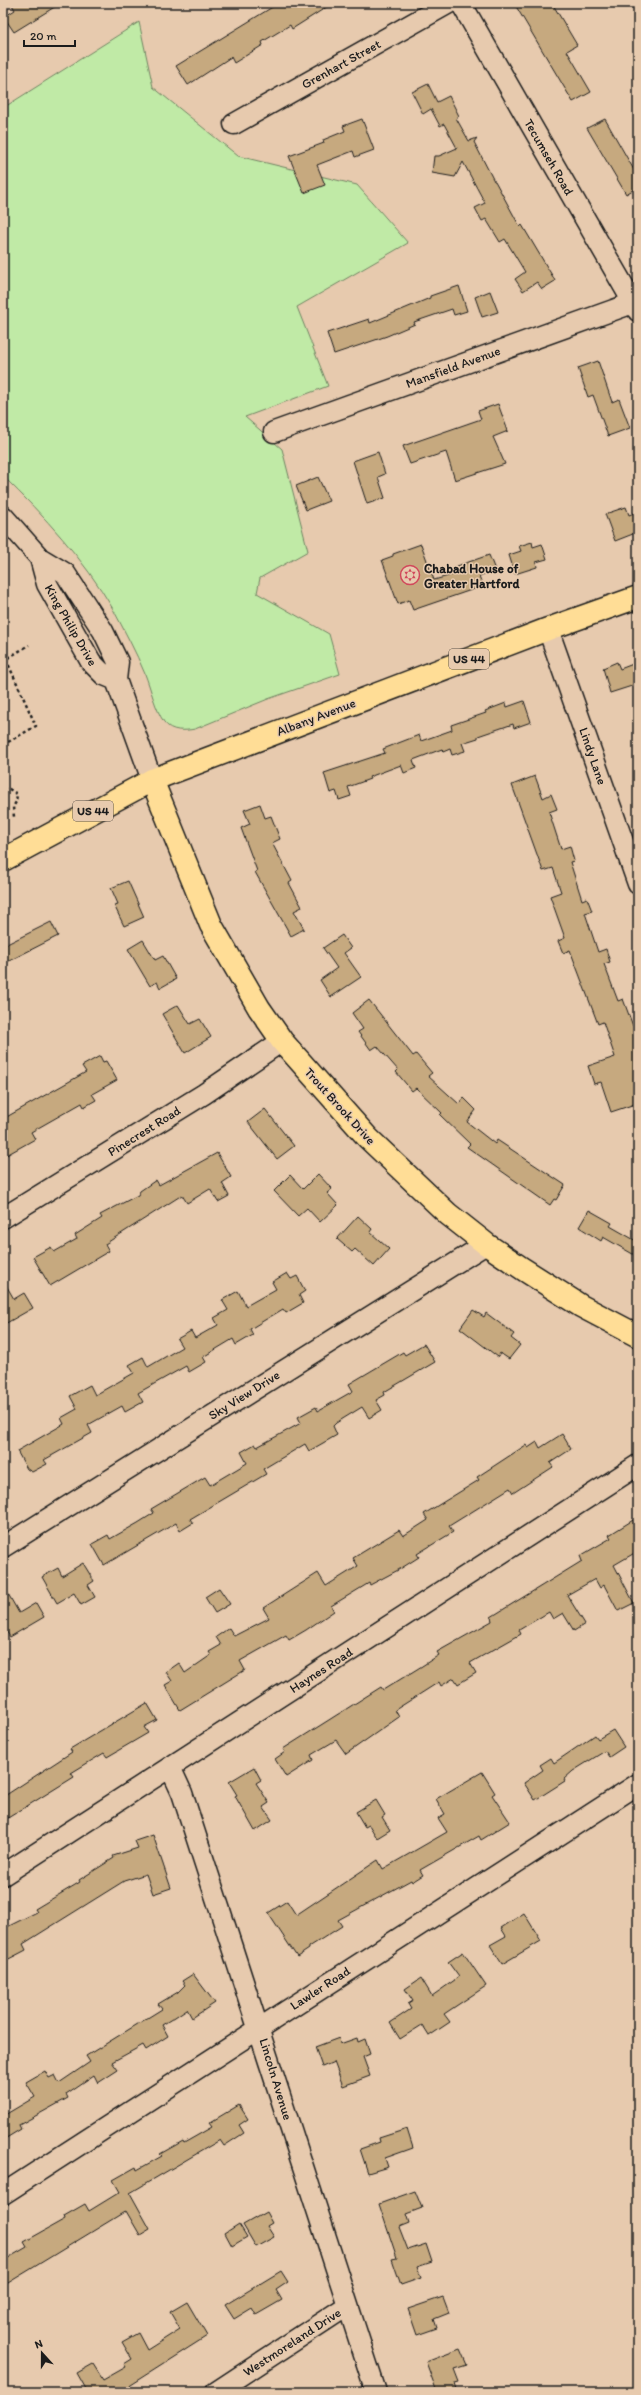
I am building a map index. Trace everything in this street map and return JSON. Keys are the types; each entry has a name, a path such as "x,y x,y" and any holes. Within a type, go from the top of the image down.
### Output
{"main road":[{"name":"Albany Avenue","path":"3,860 152,780 548,628 638,597"},
{"name":"Trout Brook Drive","path":"152,780 211,925 259,1008 282,1041 368,1138 413,1182 486,1244 581,1306 638,1336"}],"street":[{"name":"Grenhart Street","path":"234,124 449,3"},
{"name":"Tecumseh Road","path":"461,3 636,307"},
{"name":"Mansfield Avenue","path":"274,432 636,307"},
{"name":"King Philip Drive","path":"3,516 40,558 47,584 91,662 104,675 116,680 152,780"},
{"name":"Lindy Lane","path":"548,628 638,884"},
{"name":"Pinecrest Road","path":"3,1218 204,1094 282,1041"},
{"name":"Sky View Drive","path":"3,1547 486,1244"},
{"name":"Haynes Road","path":"3,1875 638,1465"},
{"name":"Lincoln Avenue","path":"170,1767 182,1793 376,2392"},
{"name":"Lawler Road","path":"3,2194 259,2027 638,1784"},
{"name":"Westmoreland Drive","path":"216,2392 347,2306"}],"path":[{"path":"3,745 36,726 4,660 28,645"},
{"path":"3,790 9,789 17,794 16,802 13,807 14,817"}],"green space":[{"path":"139,22 153,87 238,156 357,185 408,243 297,307 328,386 245,417 282,449 308,551 260,578 257,593 329,634 340,674 268,699 195,729 187,730 170,728 164,722 158,711 145,674 130,641 102,591 76,555 48,522 3,476 3,108"}],"building":[{"path":"11,3 61,3 14,32 4,17 15,10"},
{"path":"279,3 333,3 292,29 290,25 262,42 263,45 234,63 231,57 188,85 176,66"},
{"path":"514,3 552,3 577,45 567,51 591,92 573,102"},
{"path":"428,84 437,102 449,96 459,116 456,118 469,141 477,138 474,142 494,181 520,227 522,225 555,281 542,289 537,282 523,291 515,279 525,272 505,239 500,242 486,219 482,221 475,208 485,203 463,162 455,177 432,173 434,156 439,156 457,148 444,124 440,126 431,109 423,114 412,92"},
{"path":"362,119 374,150 355,157 353,151 317,165 325,185 304,193 289,156 324,143 323,140 345,131 343,126"},
{"path":"605,119 638,177 638,187 626,194 587,128"},
{"path":"459,286 467,311 454,315 452,309 414,322 415,324 387,336 334,354 327,333 369,319 370,323 430,298 430,296"},
{"path":"490,291 498,312 482,317 475,297"},
{"path":"598,361 612,402 619,399 630,428 608,436 593,395 588,397 578,368"},
{"path":"498,404 508,431 493,437 505,464 455,480 446,452 410,464 403,446 481,419 478,411"},
{"path":"378,452 385,474 378,477 385,498 367,504 353,461"},
{"path":"318,477 329,501 306,510 296,486"},
{"path":"626,507 629,515 634,513 638,532 615,541 605,514"},
{"path":"532,542 533,547 542,544 547,559 536,562 537,567 515,574 509,555 521,551 519,546"},
{"name":"Chabad House of Greater Hartford","path":"421,544 434,580 459,573 457,566 489,555 495,570 479,576 483,586 413,610 409,600 398,604 382,560 393,556 393,554"},
{"path":"617,662 620,669 633,664 638,684 610,693 603,668"},
{"path":"524,701 531,722 514,728 513,724 462,743 465,751 452,755 450,749 443,752 442,749 413,760 416,768 404,773 401,765 369,777 370,779 348,787 351,796 339,800 336,791 330,793 324,773 385,753 383,749 419,735 421,741 452,730 451,725 486,713 485,711 506,703 507,707"},
{"path":"535,776 543,798 551,794 557,809 549,812 561,849 570,846 574,861 570,862 582,900 587,898 592,911 585,913 598,952 606,949 610,962 604,964 618,1001 623,999 633,1026 638,1025 638,1103 611,1112 601,1082 594,1084 588,1066 615,1057 603,1022 598,1024 570,950 563,953 558,941 565,938 550,896 561,892 553,868 543,871 512,785"},
{"path":"260,804 265,818 271,816 280,839 272,843 292,881 289,883 302,907 294,911 304,929 291,936 255,872 257,871 241,828 250,824 244,810"},
{"path":"128,881 144,917 124,926 114,905 118,904 111,888"},
{"path":"51,922 58,936 3,964 3,946"},
{"path":"342,935 351,948 344,953 361,977 331,997 320,980 337,968 323,948"},
{"path":"143,940 155,960 163,956 176,979 160,988 157,982 150,986 128,949"},
{"path":"369,1000 413,1056 416,1054 432,1073 428,1076 459,1104 464,1098 476,1110 467,1122 495,1144 497,1140 565,1185 556,1200 554,1199 550,1205 467,1147 470,1144 440,1115 442,1113 416,1088 412,1091 396,1072 398,1070 377,1046 371,1050 358,1032 363,1029 352,1013"},
{"path":"178,1005 190,1024 200,1019 211,1037 185,1053 162,1014"},
{"path":"100,1056 103,1062 106,1061 117,1080 92,1094 96,1100 84,1107 82,1103 31,1132 35,1139 3,1157 3,1119 86,1072 82,1066"},
{"path":"265,1109 294,1146 277,1159 248,1122"},
{"path":"217,1153 231,1177 222,1183 229,1196 218,1202 210,1189 187,1203 182,1195 105,1244 109,1251 50,1286 33,1257 51,1247 54,1252 77,1239 75,1235 102,1218 100,1215 138,1195 140,1191 156,1180 159,1185"},
{"path":"318,1174 332,1189 327,1193 338,1205 320,1222 307,1208 298,1216 274,1191 290,1175 303,1189"},
{"path":"589,1210 612,1223 610,1226 638,1242 638,1257 603,1237 601,1241 579,1227"},
{"path":"358,1216 372,1229 370,1232 389,1249 374,1266 355,1249 352,1252 337,1239"},
{"path":"287,1273 291,1279 297,1276 305,1291 299,1295 303,1303 286,1313 283,1309 250,1329 253,1335 236,1345 233,1339 203,1357 206,1362 189,1372 186,1366 138,1393 143,1402 125,1412 122,1406 88,1425 92,1433 44,1460 47,1464 32,1472 27,1469 17,1451 64,1424 61,1418 77,1409 70,1396 90,1385 95,1395 134,1373 129,1365 143,1357 148,1367 182,1347 177,1339 191,1331 195,1338 218,1325 214,1318 228,1310 222,1300 238,1291 246,1306 276,1289 272,1282"},
{"path":"3,1280 14,1299 24,1293 33,1308 3,1325"},
{"path":"473,1310 484,1317 486,1313 514,1334 511,1338 520,1345 509,1359 500,1353 498,1357 460,1328"},
{"path":"424,1344 435,1362 384,1392 385,1395 376,1400 382,1410 369,1418 362,1407 333,1426 337,1435 309,1451 305,1444 263,1469 266,1474 190,1519 193,1523 180,1531 176,1523 104,1565 92,1544 108,1535 110,1539 138,1523 154,1513 151,1509 205,1477 210,1485 247,1463 241,1452 255,1444 257,1447 301,1423 298,1417 316,1407 318,1411 353,1391 349,1384 403,1352 405,1355"},
{"path":"562,1434 571,1449 550,1463 553,1467 513,1493 510,1488 449,1526 453,1532 417,1554 419,1557 370,1585 369,1583 331,1606 334,1611 306,1630 289,1640 286,1635 240,1661 245,1670 180,1710 165,1685 172,1681 166,1672 179,1663 185,1673 211,1655 209,1652 221,1645 216,1637 229,1628 234,1636 269,1618 263,1608 318,1573 326,1586 358,1566 353,1558 399,1530 403,1536 428,1520 424,1514 479,1480 477,1477 526,1445 528,1448 537,1442 540,1448"},
{"path":"638,1517 638,1551 614,1565 634,1603 618,1611 604,1585 600,1588 595,1579 567,1595 585,1624 574,1631 563,1613 553,1619 549,1612 519,1630 521,1634 470,1663 476,1673 458,1684 454,1678 441,1686 439,1682 395,1710 399,1717 346,1754 336,1740 311,1755 313,1760 286,1777 275,1759 285,1752 283,1749 381,1687 383,1690 422,1666 439,1655 437,1652 492,1621 491,1617 582,1561 580,1556 611,1538 609,1535"},
{"path":"83,1563 94,1581 88,1585 95,1597 81,1605 74,1593 57,1603 42,1577 58,1568 62,1576"},
{"path":"3,1585 19,1613 36,1603 44,1617 10,1637 3,1626"},
{"path":"219,1588 230,1604 215,1613 205,1597"},
{"path":"147,1703 157,1720 144,1727 148,1733 107,1757 104,1753 71,1773 74,1777 3,1821 3,1797 72,1752 70,1749"},
{"path":"613,1730 624,1747 609,1757 605,1751 573,1771 564,1779 565,1781 535,1800 524,1783 543,1770 540,1765 551,1758 554,1763 595,1735 598,1739"},
{"path":"254,1767 261,1780 256,1783 269,1803 263,1807 272,1820 255,1831 235,1796 237,1795 229,1782"},
{"path":"482,1772 495,1793 492,1795 510,1822 481,1840 479,1836 420,1870 423,1875 412,1882 411,1880 338,1920 342,1926 309,1947 309,1949 297,1957 268,1913 287,1901 296,1915 378,1860 383,1869 447,1832 438,1818 445,1814 436,1799"},
{"path":"376,1800 385,1815 382,1817 390,1830 377,1838 369,1825 365,1827 356,1812"},
{"path":"153,1835 171,1888 153,1894 146,1874 124,1881 23,1944 26,1950 3,1962 3,1929 37,1912 35,1909 80,1882 79,1880 114,1858 113,1856 138,1848 135,1841"},
{"path":"524,1913 541,1941 502,1964 490,1945 506,1936 501,1928"},
{"path":"463,1952 486,1986 444,2014 450,2022 429,2036 422,2025 400,2039 390,2023 411,2009 408,2004 413,2001 405,1989 421,1978 432,1996 459,1977 448,1962"},
{"path":"193,1974 215,2003 192,2018 187,2009 162,2025 168,2036 146,2050 143,2045 112,2062 118,2070 98,2083 94,2075 66,2094 68,2098 19,2125 21,2129 3,2140 3,2116 35,2097 26,2082 45,2071 49,2078 55,2075 59,2083 90,2062 86,2056 162,2009 158,2004 178,1992 185,1985 182,1981"},
{"path":"339,2038 340,2044 357,2038 358,2042 365,2039 370,2054 363,2057 370,2076 343,2086 334,2062 322,2067 315,2047"},
{"path":"239,2105 248,2119 239,2125 244,2133 224,2146 220,2140 130,2193 150,2229 140,2235 126,2211 3,2286 3,2261 27,2247 24,2242 65,2219 64,2216 85,2204 89,2211 120,2192 113,2180 136,2167 137,2170 162,2156 160,2154 183,2141 184,2143 212,2127 209,2123"},
{"path":"407,2129 413,2148 385,2158 388,2167 368,2173 360,2149 380,2142 379,2138"},
{"path":"415,2191 422,2208 406,2214 409,2223 399,2227 408,2250 426,2244 432,2262 417,2267 421,2278 401,2285 392,2259 397,2258 379,2204"},
{"path":"266,2212 272,2223 267,2226 274,2237 256,2247 243,2225"},
{"path":"239,2224 247,2237 232,2246 225,2233"},
{"path":"281,2271 288,2282 276,2290 282,2300 256,2315 252,2308 234,2319 225,2305"},
{"path":"443,2297 449,2313 434,2319 437,2328 417,2335 408,2309"},
{"path":"187,2302 207,2336 119,2392 82,2392 86,2389 77,2373 93,2364 103,2380 126,2367 124,2364 132,2359 122,2342 138,2333 147,2350 180,2329 170,2312"},
{"path":"460,2349 467,2365 454,2369 459,2382 455,2383 457,2389 450,2392 437,2392 426,2362"}],"place":[{"name":"Chabad House of Greater Hartford","path":"410,575"}]}
